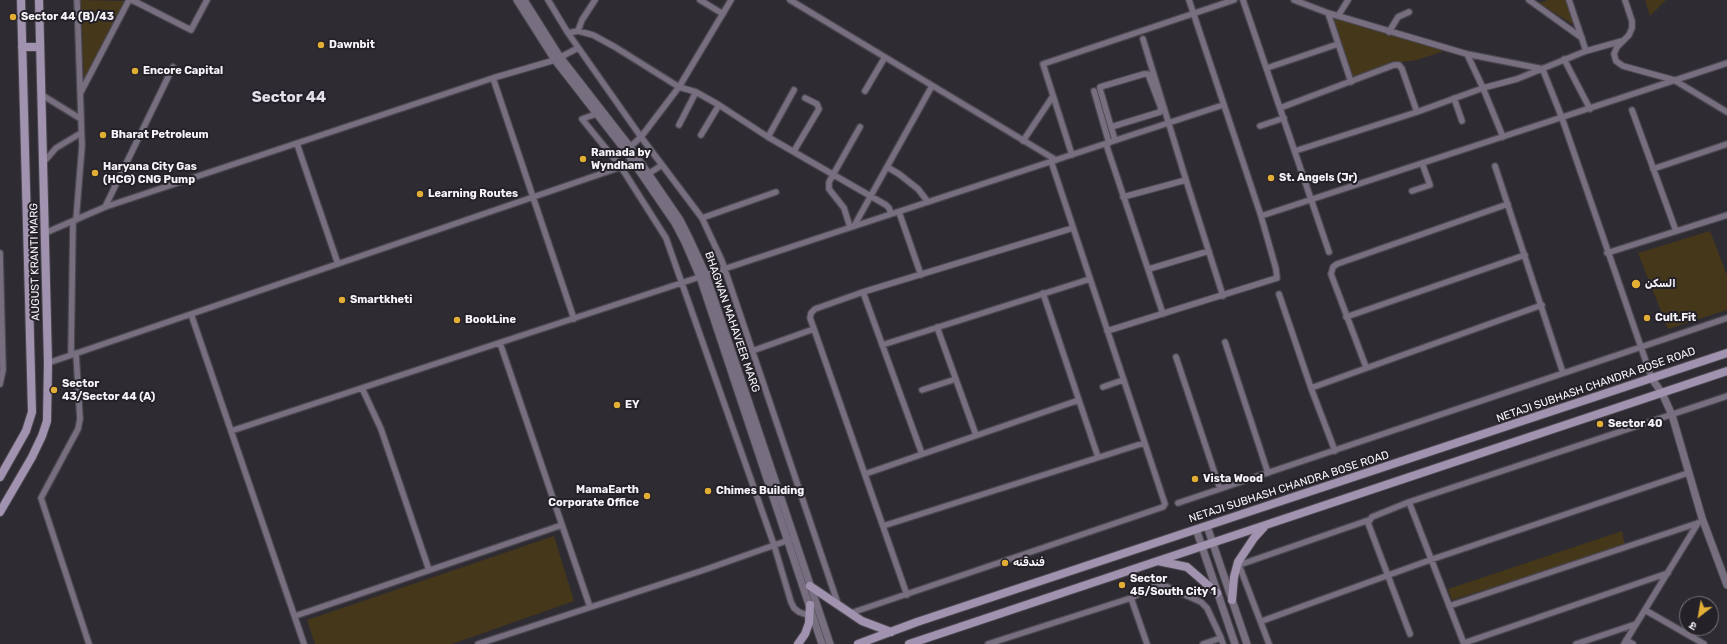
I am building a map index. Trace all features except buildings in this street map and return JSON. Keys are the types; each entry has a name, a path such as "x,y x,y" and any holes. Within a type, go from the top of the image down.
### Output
{"main road":[{"name":"AUGUST KRANTI MARG","path":"1,474 26,431 32,412 21,0"},
{"name":"AUGUST KRANTI MARG","path":"0,512 42,436 47,421 48,363 39,0"},
{"path":"22,47 40,47"},
{"name":"NETAJI SUBHASH CHANDRA BOSE ROAD","path":"858,644 1727,353"},
{"path":"909,644 1727,371"},
{"path":"1232,600 1234,576 1238,562 1254,538 1266,525"},
{"path":"1157,561 1187,567 1217,593"},
{"path":"810,586 871,625 891,632"},
{"path":"798,644 805,634 810,616 810,605"}],"street":[{"path":"77,0 82,146 75,220 74,354 80,419 78,429 41,498 89,644"},
{"path":"80,94 129,0"},
{"path":"132,0 191,30 207,0"},
{"name":"BHAGWAN MAHAVEER MARG","path":"517,0 596,114 633,162 675,223 703,276 822,644"},
{"name":"BHAGWAN MAHAVEER MARG","path":"524,0 557,58 630,147 680,220 703,276 830,644"},
{"path":"548,0 578,48 641,137 702,218 724,269 838,604"},
{"path":"578,31 582,20 595,0"},
{"path":"700,0 723,14"},
{"path":"630,147 641,137 679,88 731,0"},
{"path":"790,0 1023,141 1053,161 1073,228 1165,504 1161,510 851,613"},
{"path":"1107,331 1277,278 1276,269 1261,216 1189,0"},
{"path":"1072,155 1043,64 1234,0"},
{"path":"1243,0 1329,252"},
{"path":"1294,0 1305,2 1328,14 1467,54 1544,70"},
{"path":"1338,16 1348,0"},
{"path":"1529,0 1582,38"},
{"path":"1569,0 1586,51"},
{"path":"1625,0 1632,21 1632,28 1614,54 1616,61 1622,66 1674,80 1727,112"},
{"path":"1389,32 1398,17 1410,12"},
{"path":"1328,14 1351,82"},
{"path":"568,33 578,31 585,32 615,47 679,88 696,92 768,137 886,205 891,211 891,214"},
{"path":"1143,39 1223,296"},
{"path":"1295,151 1417,112 1483,88 1544,70 1564,59 1622,41"},
{"path":"1266,68 1338,44"},
{"path":"45,233 106,207 557,58 578,48"},
{"path":"1467,54 1503,137"},
{"path":"865,92 885,57"},
{"path":"1564,59 1590,109"},
{"path":"1261,216 1727,63"},
{"path":"1280,108 1394,65 1399,65 1402,69 1417,112"},
{"path":"106,207 173,67"},
{"path":"1544,70 1562,118 1640,347 1652,379 1662,393 1672,415 1700,521 1727,585"},
{"path":"1111,127 1160,112 1161,108 1148,74 1100,87 1111,127 1116,140"},
{"path":"493,78 532,198 574,318"},
{"path":"852,227 932,86"},
{"path":"768,137 794,90"},
{"path":"1094,91 1123,197 1163,314"},
{"path":"680,125 696,92"},
{"path":"42,95 81,119"},
{"path":"1023,141 1053,96"},
{"path":"794,151 819,109 817,104 805,98"},
{"path":"1454,98 1462,121"},
{"path":"700,135 719,105"},
{"path":"231,431 1224,105"},
{"path":"1632,110 1676,231"},
{"path":"596,114 582,119 621,167 666,238 774,545 794,608 810,616"},
{"path":"1260,126 1284,118"},
{"path":"852,227 844,208 829,189 829,182 860,127"},
{"path":"43,163 56,148 81,133"},
{"path":"297,144 338,264"},
{"path":"1653,169 1727,144"},
{"path":"48,363 532,198 633,162"},
{"path":"1412,191 1430,185 1422,163"},
{"path":"648,174 662,165"},
{"path":"1495,166 1542,305 1563,373"},
{"path":"886,167 899,174 918,190 928,202"},
{"path":"1123,197 1186,180"},
{"path":"702,218 776,192"},
{"path":"1366,367 1346,317 1331,274 1331,270 1337,264 1508,204"},
{"path":"899,212 921,275"},
{"path":"1607,253 1727,215"},
{"path":"908,595 810,318 815,309 863,292 1073,228"},
{"path":"1149,270 1209,251"},
{"path":"0,253 2,370 0,384"},
{"path":"1346,317 1525,255"},
{"path":"882,345 1090,279"},
{"path":"863,292 922,454"},
{"path":"1043,294 1098,457"},
{"path":"1280,294 1311,388 1335,451"},
{"path":"1311,388 1542,305"},
{"path":"191,314 304,644"},
{"path":"1178,504 1727,318"},
{"path":"937,327 976,436"},
{"path":"752,351 814,329"},
{"path":"1225,342 1268,473"},
{"path":"500,343 590,607"},
{"path":"1176,357 1220,490"},
{"path":"922,390 956,379"},
{"path":"1102,387 1123,380"},
{"path":"362,388 381,430 429,570"},
{"path":"1269,644 1262,621 1239,565 1369,520 1409,502 1727,396"},
{"path":"865,474 1079,400"},
{"path":"883,526 1144,442"},
{"path":"1262,621 1430,560 1688,473"},
{"path":"1409,502 1430,560 1464,643 1668,573"},
{"path":"1369,520 1368,523 1410,634"},
{"path":"1634,644 1625,642 1700,521"},
{"path":"1449,606 1700,521"},
{"path":"295,616 562,525"},
{"path":"1208,526 1212,543 1247,644"},
{"path":"1196,530 1235,644"},
{"path":"478,644 789,540"},
{"path":"988,644 1130,598 1155,586 1163,585 1171,587 1201,602 1207,608 1223,644"},
{"path":"1130,598 1147,644"},
{"path":"1645,610 1704,644"},
{"path":"1576,644 1636,624"},
{"path":"1203,644 1221,638"}],"shaded area":[{"path":"81,0 126,1 84,81"},
{"path":"1548,0 1567,0 1577,27 1539,3"},
{"path":"1645,0 1666,0 1650,16"},
{"path":"1331,17 1447,50 1417,60 1401,62 1352,80"},
{"path":"1710,231 1727,275 1727,310 1668,329 1638,253"},
{"path":"1622,531 1625,546 1452,600 1448,589"},
{"path":"554,536 574,601 452,644 315,644 307,620"}],"place":[{"name":"Sector 44 (B)/43","path":"13,17"},
{"name":"Dawnbit","path":"321,45"},
{"name":"Encore Capital","path":"135,71"},
{"name":"Bharat Petroleum","path":"103,135"},
{"name":"Ramada by Wyndham","path":"583,159"},
{"name":"Haryana City Gas (HCG) CNG Pump","path":"95,173"},
{"name":"St. Angels (Jr)","path":"1271,178"},
{"name":"Learning Routes","path":"420,194"},
{"name":"السكن","path":"1636,284"},
{"name":"Smartkheti","path":"342,300"},
{"name":"Cult.Fit","path":"1647,318"},
{"name":"BookLine","path":"457,320"},
{"name":"Sector 43/Sector 44 (A)","path":"54,390"},
{"name":"EY","path":"617,405"},
{"name":"Sector 40","path":"1600,424"},
{"name":"Vista Wood","path":"1195,479"},
{"name":"Chimes Building","path":"708,491"},
{"name":"MamaEarth Corporate Office","path":"647,496"},
{"name":"فندقنه","path":"1005,563"},
{"name":"Sector 45/South City 1","path":"1122,585"}],"district":[{"name":"Sector 44","path":"289,98"}]}
